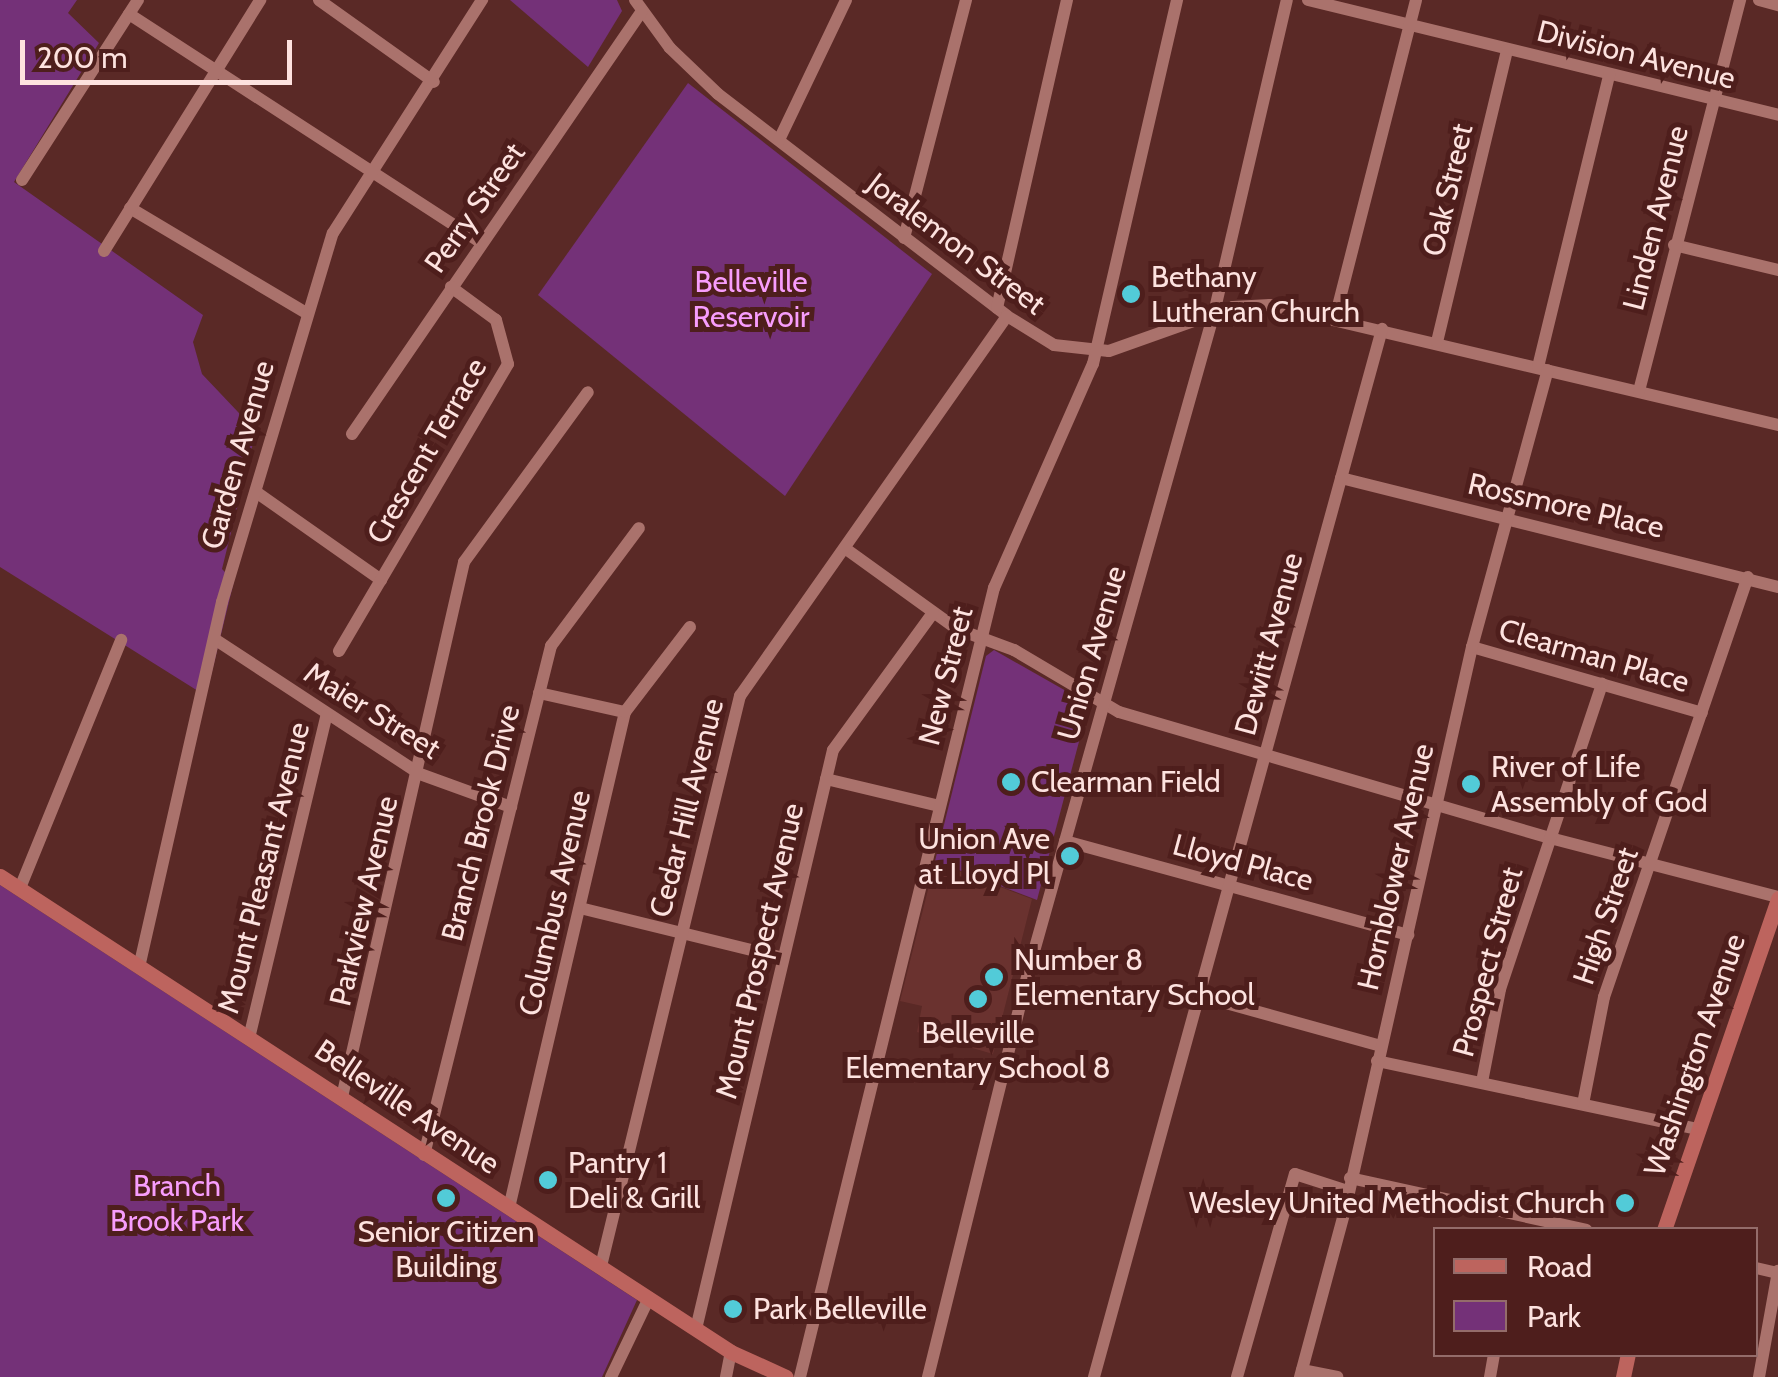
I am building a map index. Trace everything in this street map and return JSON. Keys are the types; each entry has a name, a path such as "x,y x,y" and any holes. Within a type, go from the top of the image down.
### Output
{"main road":[{"name":"Belleville Avenue","path":"0,876 250,1034 424,1155 732,1352 786,1377"},
{"name":"Washington Avenue","path":"1665,1227 1778,898"}],"street":[{"path":"22,180 138,0"},
{"path":"104,251 260,0"},
{"path":"320,0 434,82"},
{"name":"Garden Avenue","path":"140,963 216,640 306,313 332,234 371,170 434,82 482,0"},
{"path":"779,140 846,0"},
{"path":"904,238 966,0"},
{"path":"1002,312 1066,0"},
{"name":"New Street","path":"800,1377 994,588 1096,352 1177,0"},
{"name":"Union Avenue","path":"928,1377 1065,841 1214,313 1287,0"},
{"name":"Division Avenue","path":"1308,0 1778,115"},
{"path":"1335,318 1416,0"},
{"name":"Linden Avenue","path":"1640,391 1711,99 1740,0"},
{"path":"1759,0 1778,5"},
{"name":"Joralemon Street","path":"639,6 695,72 904,238 1002,312 1054,345 1096,352"},
{"name":"Perry Street","path":"352,434 639,6"},
{"path":"129,14 481,243"},
{"name":"Oak Street","path":"1437,342 1508,50"},
{"name":"Hornblower Avenue","path":"1301,1374 1408,935 1472,647 1508,518 1610,75"},
{"path":"130,208 306,313"},
{"path":"1674,244 1778,270"},
{"name":"Crescent Terrace","path":"339,651 508,364 496,320 451,287"},
{"path":"1096,352 1214,313 1270,304 1778,425"},
{"name":"Cedar Hill Avenue","path":"602,1266 740,696 846,549 1002,312"},
{"name":"Dewitt Avenue","path":"1094,1377 1382,329"},
{"name":"Parkview Avenue","path":"342,1097 420,774 464,562 588,392"},
{"name":"Rossmore Place","path":"1341,478 1748,576 1778,587"},
{"path":"256,492 381,580"},
{"name":"Branch Brook Drive","path":"424,1155 551,646 639,528"},
{"path":"846,549 934,613 1104,703 1436,806 1778,898"},
{"name":"High Street","path":"1583,1104 1604,997 1748,576"},
{"name":"Mount Prospect Avenue","path":"696,1328 839,738 934,613"},
{"name":"Columbus Avenue","path":"509,1208 625,712 690,628"},
{"path":"20,888 121,640"},
{"name":"Maier Street","path":"216,640 420,774 511,806"},
{"name":"Clearman Place","path":"1472,647 1702,713"},
{"name":"Prospect Street","path":"1482,1082 1500,990 1602,684"},
{"path":"539,692 625,712"},
{"name":"Mount Pleasant Avenue","path":"250,1034 327,714"},
{"path":"826,780 939,806"},
{"name":"Lloyd Place","path":"1065,841 1408,935"},
{"path":"580,908 783,958"},
{"path":"1197,995 1381,1046"},
{"path":"1377,1061 1697,1129"},
{"path":"1237,1377 1294,1174 1571,1227"},
{"path":"1759,1377 1778,1272"},
{"path":"612,1377 649,1298"},
{"path":"726,1377 732,1352"},
{"path":"1301,1374 1337,1377"}],"shaded area":[{"path":"935,862 1032,899 993,1054 917,1032 922,1006 900,1001"}],"green space":[{"path":"0,0 77,0 68,13 99,43 14,182 203,315 193,342 202,374 256,431 222,569 234,581 206,696 0,567"},
{"path":"510,0 617,0 622,11 588,67"},
{"name":"Belleville Reservoir","path":"688,83 932,274 785,496 538,295"},
{"name":"Clearman Field","path":"994,650 1089,704 1037,900 935,861 986,656"},
{"name":"Branch Brook Park","path":"0,885 637,1300 602,1377 0,1377"}],"place":[{"name":"Bethany Lutheran Church","path":"1131,294"},
{"name":"Clearman Field","path":"1011,782"},
{"name":"River of Life Assembly of God","path":"1471,784"},
{"name":"Union Ave at Lloyd Pl","path":"1070,856"},
{"name":"Number 8 Elementary School","path":"994,977"},
{"name":"Belleville Elementary School 8","path":"978,999"},
{"name":"Pantry 1 Deli & Grill","path":"548,1180"},
{"name":"Senior Citizen Building","path":"446,1198"},
{"name":"Wesley United Methodist Church","path":"1625,1203"},
{"name":"Park Belleville","path":"733,1309"}]}
